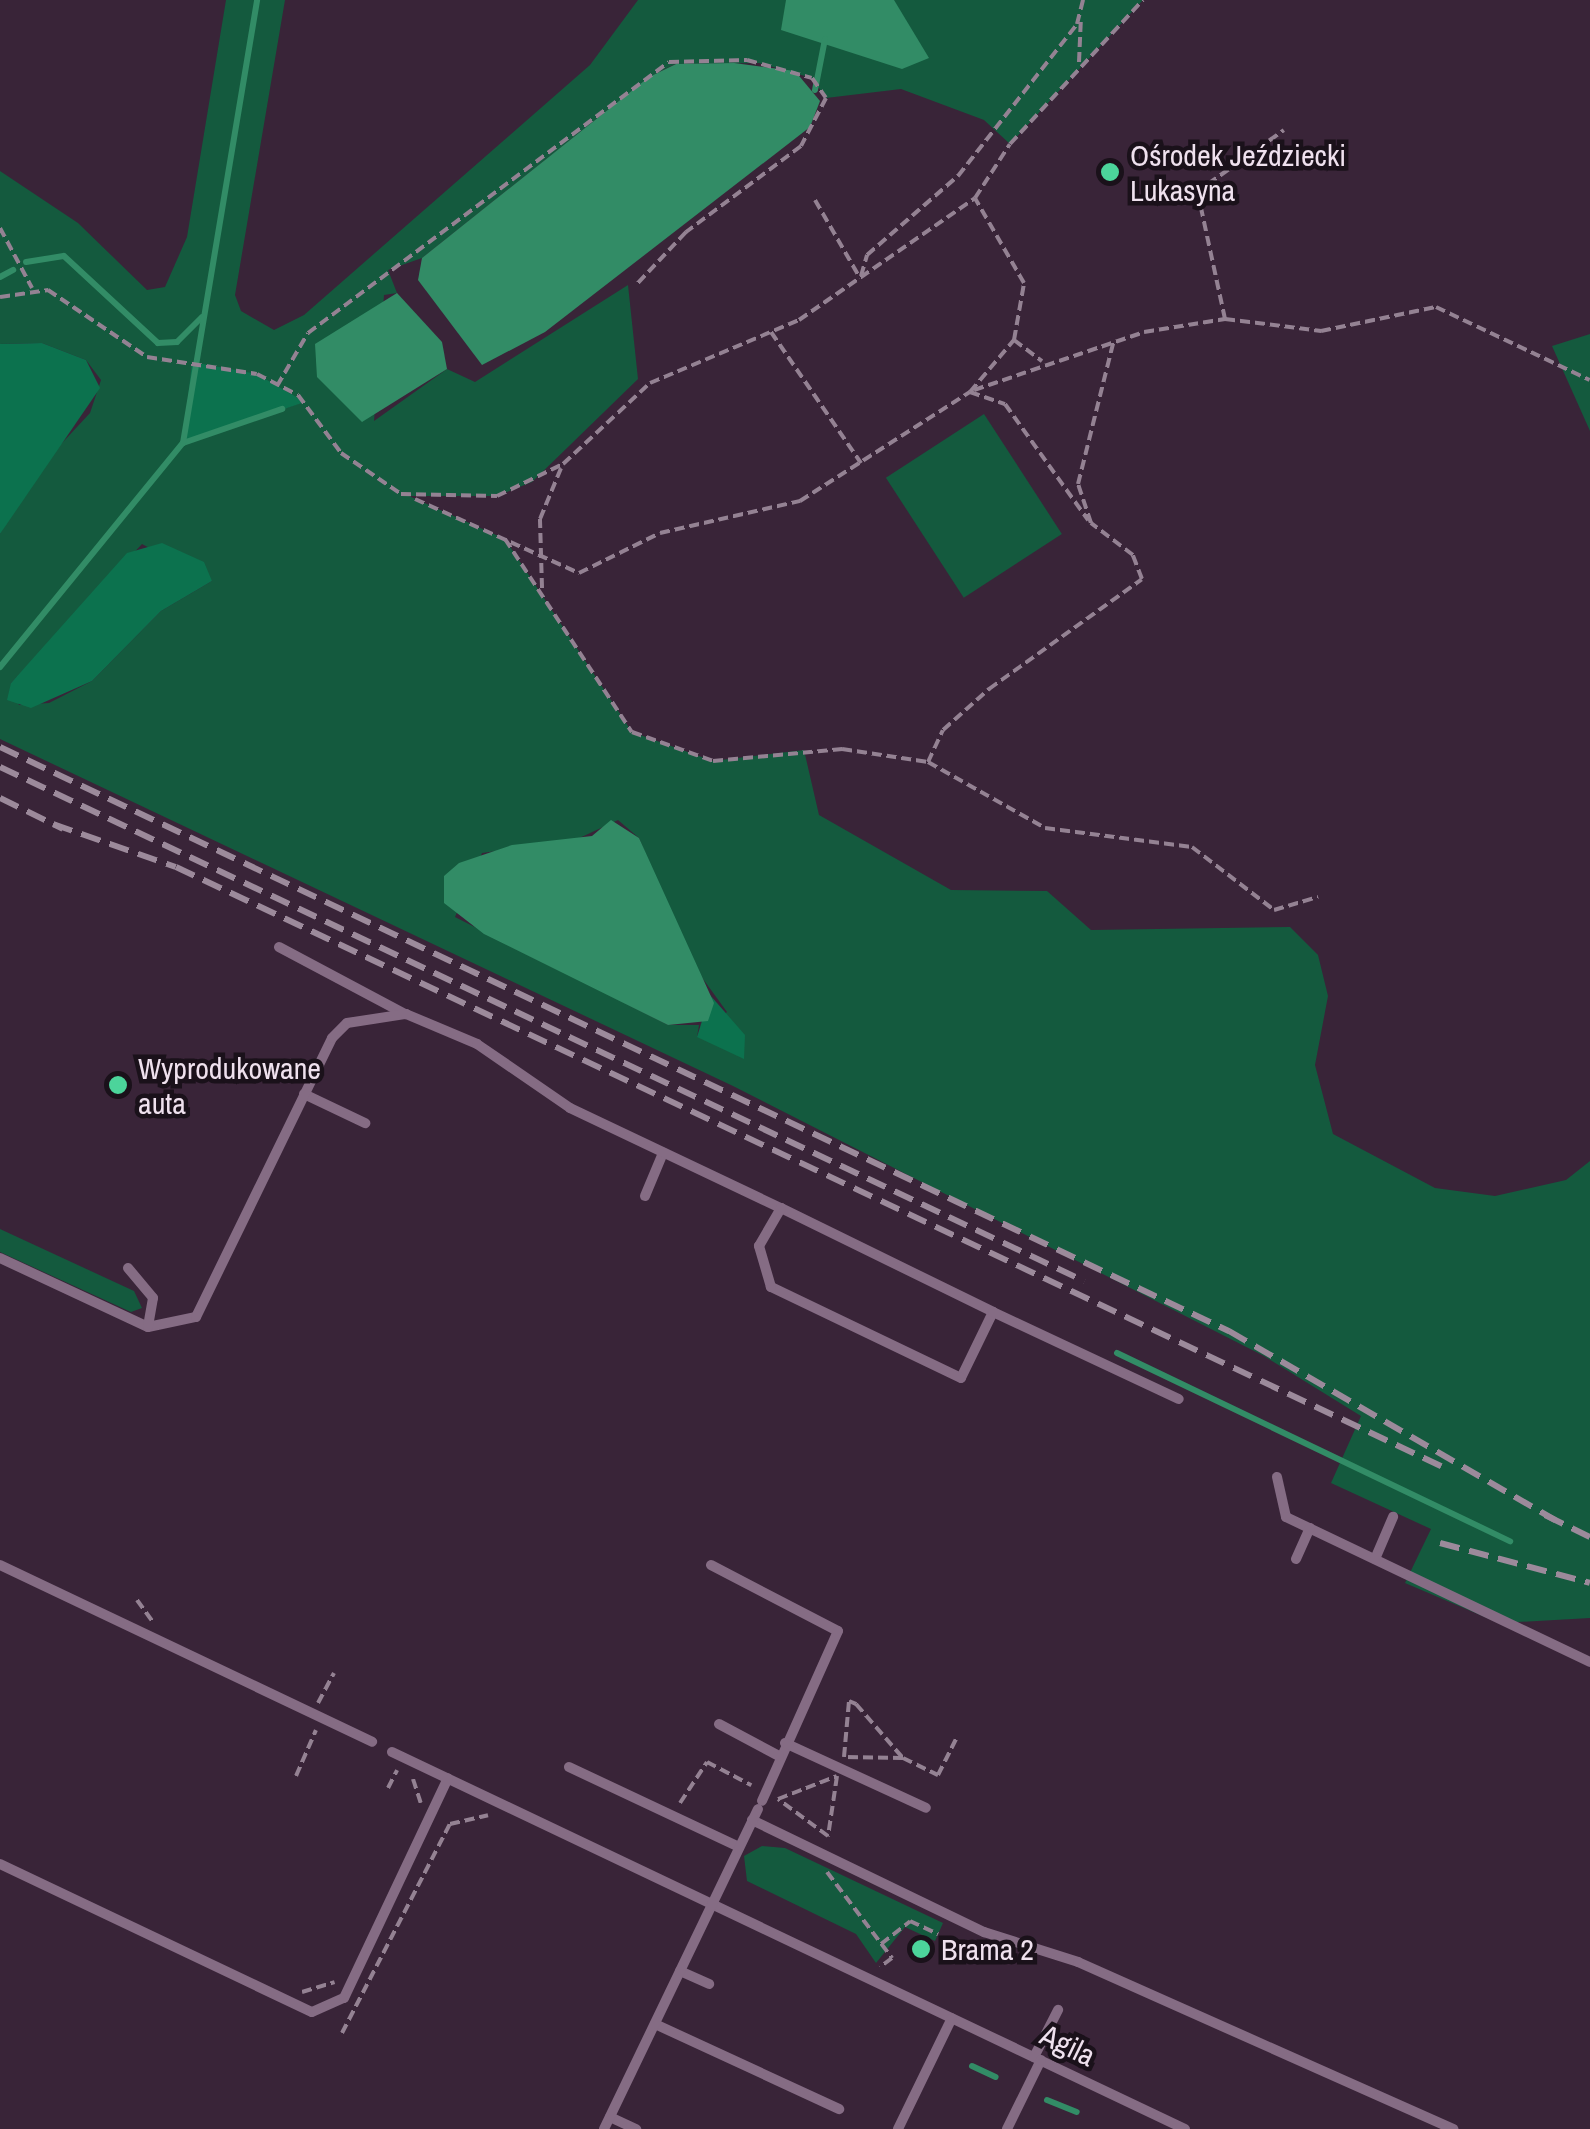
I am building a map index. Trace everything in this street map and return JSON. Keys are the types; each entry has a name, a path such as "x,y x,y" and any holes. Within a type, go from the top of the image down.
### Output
{"lane":[{"path":"279,947 406,1014 477,1044 570,1108 1179,1399"},
{"path":"0,1258 148,1327 196,1316 206,1303 304,1094 347,1023 406,1014"},
{"path":"304,1094 366,1123"},
{"path":"644,1196 663,1154"},
{"path":"781,1208 759,1260 770,1286 788,1295 961,1378 994,1312"},
{"path":"128,1268 152,1298 148,1327"},
{"path":"1277,1477 1286,1516 1590,1662"},
{"path":"1375,1559 1393,1517"},
{"path":"1296,1559 1310,1528"},
{"path":"0,1564 372,1742"},
{"path":"604,2129 838,1631 711,1565"},
{"path":"719,1724 779,1756"},
{"path":"785,1743 926,1808"},
{"name":"Agila","path":"392,1752 1185,2129"},
{"path":"569,1766 738,1847"},
{"path":"0,1864 312,2012 344,1998 448,1778"},
{"path":"757,1810 984,1932 1078,1962 1453,2129"},
{"path":"680,1971 709,1984"},
{"path":"1007,2129 1058,2010"},
{"path":"898,2129 952,2018"},
{"path":"654,2024 838,2108"},
{"path":"610,2117 636,2129"}],"path":[{"path":"1079,64 1084,0"},
{"path":"401,494 497,496 563,464 650,383 771,332 860,278 975,198 1079,64 1143,0"},
{"path":"860,278 867,255 958,176 1082,7"},
{"path":"277,386 308,333 669,62 748,60 812,78 820,88 819,124 802,146 686,232 635,286"},
{"path":"1224,319 1200,203 1208,184 1284,130"},
{"path":"970,392 1014,340 1024,284 975,198"},
{"path":"815,200 860,278"},
{"path":"0,228 32,288"},
{"path":"0,297 32,288 62,297 147,357 220,362 277,386 305,402 372,481 505,539 560,571 597,569 660,534 800,501 970,392 1043,362 1114,340 1224,319 1321,331 1436,307 1590,380"},
{"path":"771,332 862,463"},
{"path":"1014,340 1043,362"},
{"path":"1091,523 1078,484 1082,444 1114,340"},
{"path":"928,762 943,730 989,689 1142,579 1132,555 1091,523 1005,404 970,392"},
{"path":"543,593 536,557 563,464"},
{"path":"505,539 632,732 663,748 713,762 842,749 928,762 1044,828 1192,847 1274,910 1318,897"},
{"path":"902,1758 856,1704 849,1701 844,1757 902,1758 938,1775 956,1739"},
{"path":"296,1776 316,1730"},
{"path":"676,1806 707,1762 754,1786"},
{"path":"388,1788 397,1769"},
{"path":"412,1776 422,1806"},
{"path":"837,1776 828,1836 778,1799 808,1788 837,1776"},
{"path":"342,2033 450,1824"},
{"path":"825,1869 892,1958 880,1967"},
{"path":"881,1944 910,1922 938,1934"},
{"path":"300,1992 334,1982"}],"shaded area":[{"path":"226,0 285,0 235,295 241,311 274,330 304,315 590,65 638,0 1143,0 1010,144 984,120 901,89 826,98 812,78 759,63 675,64 649,77 422,258 388,270 397,293 384,295 374,421 447,369 475,382 628,285 638,379 532,482 497,496 409,496 505,539 632,732 713,761 804,750 819,815 951,890 1047,891 1091,930 1290,927 1318,955 1328,996 1315,1065 1333,1134 1435,1188 1495,1196 1566,1180 1590,1161 1590,1618 1499,1623 1405,1583 1431,1529 1331,1483 1361,1416 1264,1356 733,1086 0,739 0,534 37,470 90,413 101,380 86,360 42,343 0,344 0,171 78,223 147,290 165,287 187,237","holes":["257,374 304,402 184,443","142,544 212,581 161,611 92,681 49,703 19,705 11,683","618,820 639,838 690,961 727,1012 697,1037 699,1025 668,1025 455,917 482,853 573,841"]},
{"path":"786,0 894,0 929,58 902,69 781,30"},
{"path":"734,63 795,71 820,101 810,127 545,332 482,365 418,280 422,258 649,77 676,64"},
{"path":"397,293 442,342 447,369 362,422 317,377 315,344"},
{"path":"1590,334 1590,431 1552,346"},
{"path":"42,343 86,360 100,388 0,534 0,344"},
{"path":"192,362 257,374 305,402 183,443"},
{"path":"984,414 1062,534 964,598 886,478"},
{"path":"162,543 204,562 212,581 161,611 92,681 31,708 7,700 11,683 127,553"},
{"path":"611,820 639,838 714,1003 708,1021 668,1025 484,934 444,903 444,876 459,863 512,845 592,836"},
{"path":"710,995 745,1035 744,1059 697,1037"},
{"path":"0,1229 134,1291 142,1308 131,1312 0,1252"},
{"path":"762,1846 785,1848 943,1923 935,1941 905,1927 876,1963 856,1934 747,1881 744,1856"}],"waterway":[{"path":"0,667 183,443 257,0"},
{"path":"815,90 825,39"},
{"path":"26,262 64,256 158,343 177,342 202,317"},
{"path":"0,277 13,270"},
{"path":"183,443 282,409"},
{"path":"1117,1353 1510,1541"},
{"path":"972,2066 996,2077"},
{"path":"1047,2100 1077,2112"}],"railway":[{"path":"0,747 1229,1331 1555,1520"},
{"path":"0,767 1084,1281"},
{"path":"0,798 63,829"},
{"path":"53,824 176,867 1441,1466"},
{"path":"1545,1515 1590,1537"},
{"path":"1440,1543 1590,1583"}],"place":[{"name":"Ośrodek Jeździecki Lukasyna","path":"1110,172"},
{"name":"Wyprodukowane auta","path":"118,1085"},
{"name":"Brama 2","path":"921,1949"}]}
